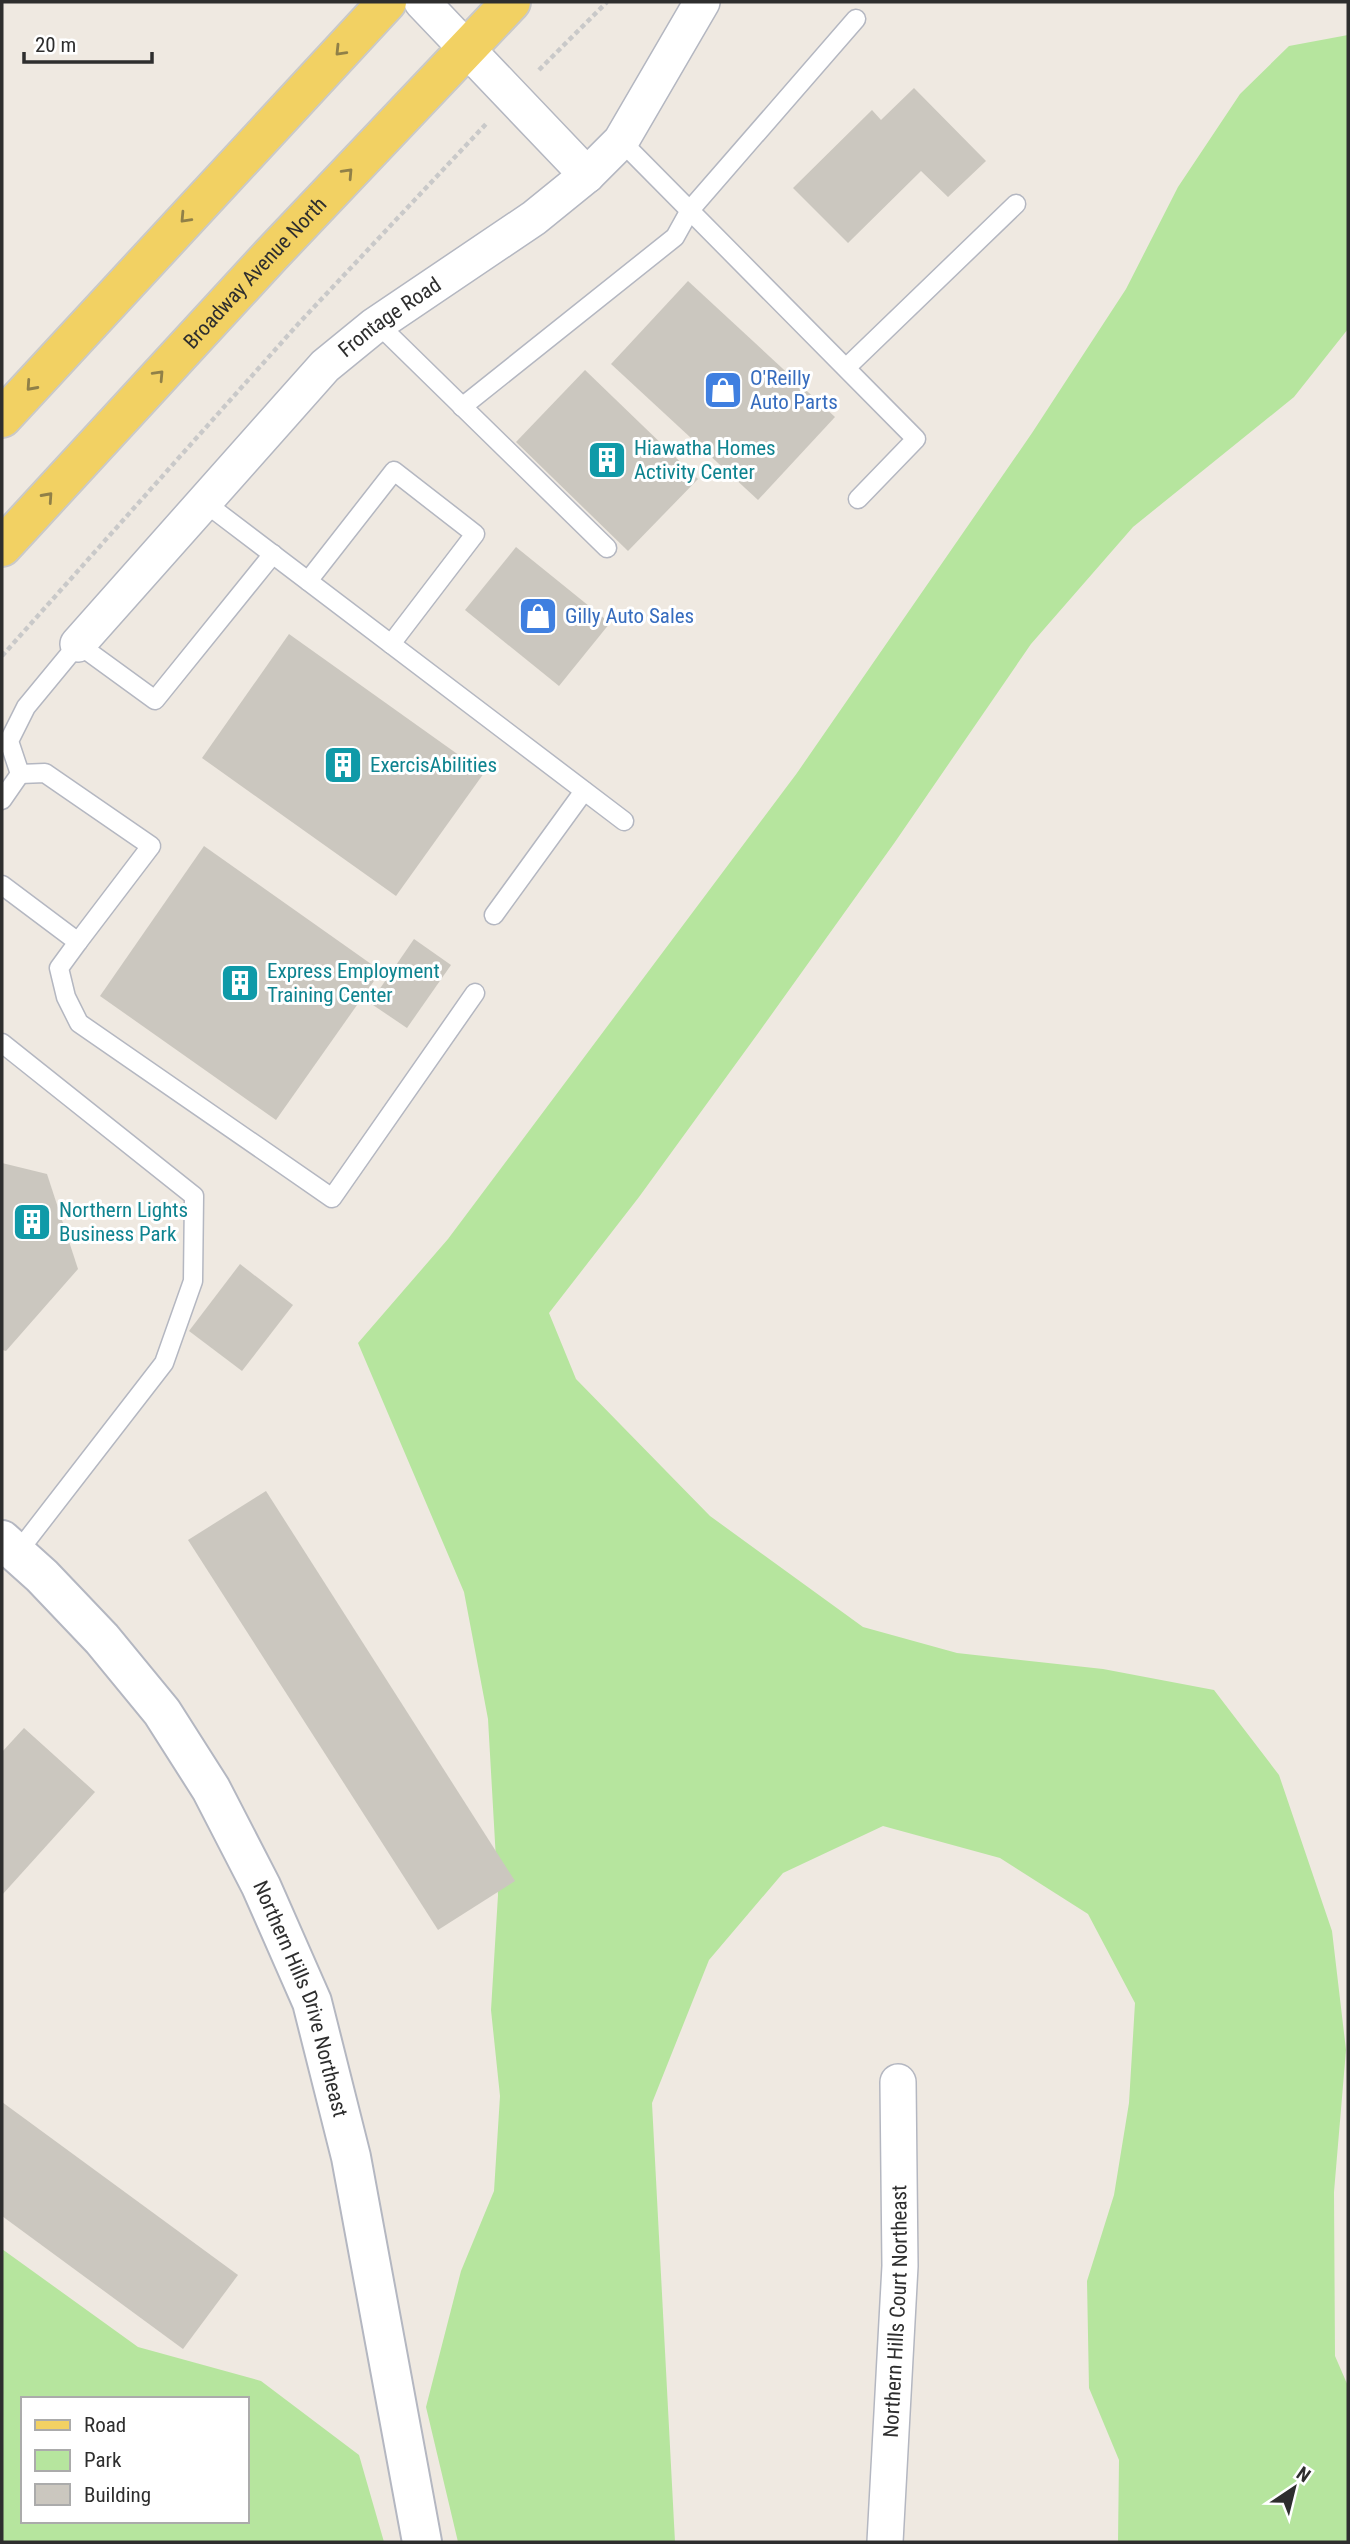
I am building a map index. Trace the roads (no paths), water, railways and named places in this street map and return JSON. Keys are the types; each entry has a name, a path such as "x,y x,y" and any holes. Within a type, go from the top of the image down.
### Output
{"main road":[{"path":"2,418 387,2"},
{"name":"Broadway Avenue North","path":"2,547 511,2"}],"street":[{"path":"422,2 587,175"},
{"name":"Frontage Road","path":"78,644 325,366 377,324 534,218 587,175 621,141 702,2"},
{"name":"Northern Hills Drive Northeast","path":"9,1546 102,1639 162,1712 211,1789 312,2002 351,2157 422,2542"},
{"name":"Northern Hills Court Northeast","path":"885,2542 900,2266 898,2082"}],"lane":[{"path":"463,407 675,237 691,210 856,19"},
{"path":"621,141 916,439 858,499"},
{"path":"847,368 1017,204"},
{"path":"377,324 607,548"},
{"path":"309,581 394,471 475,534 391,644"},
{"path":"204,502 624,821"},
{"path":"20,774 9,741 26,707 78,644 155,700 273,554"},
{"path":"20,774 45,772 151,846 59,968 66,997 79,1023 332,1198 475,993"},
{"path":"2,800 20,774"},
{"path":"494,915 584,791"},
{"path":"2,885 78,942"},
{"path":"2,1043 194,1196 193,1281 164,1363 9,1546"}],"place":[{"name":"O'Reilly Auto Parts","path":"723,390"},
{"name":"Hiawatha Homes Activity Center","path":"607,460"},
{"name":"Gilly Auto Sales","path":"538,616"},
{"name":"ExercisAbilities","path":"343,765"},
{"name":"Express Employment Training Center","path":"240,983"},
{"name":"Northern Lights Business Park","path":"32,1222"}]}
